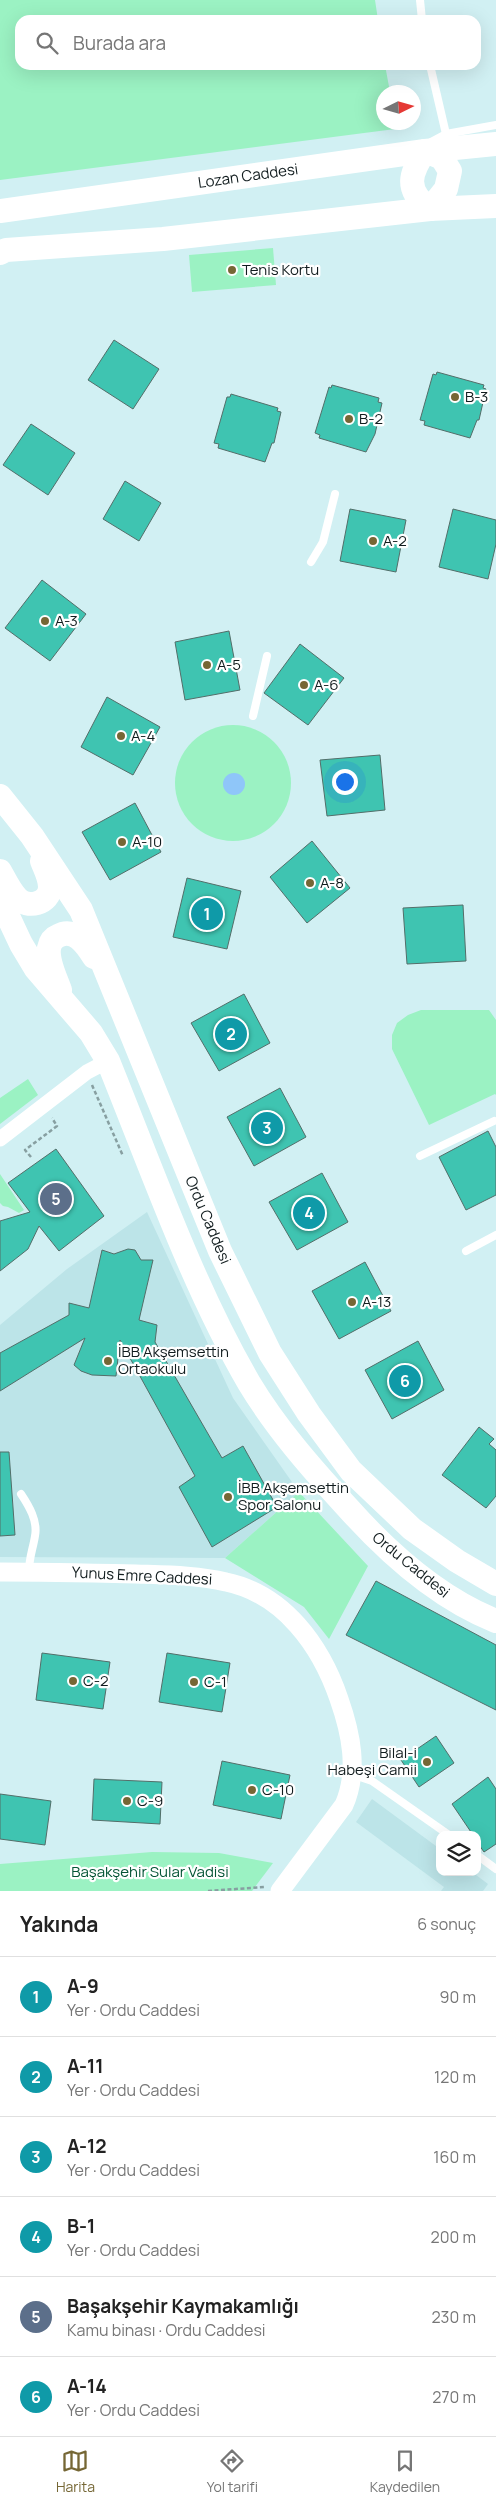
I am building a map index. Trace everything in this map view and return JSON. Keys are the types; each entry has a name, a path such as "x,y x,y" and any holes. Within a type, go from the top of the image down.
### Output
{"main road":[{"name":"Lozan Caddesi","path":"0,211 426,151 496,144"},
{"path":"426,151 442,158 450,171 446,189 430,209 420,202 412,182 412,169 426,151"},
{"path":"0,253 6,250 172,238 430,209 496,206"},
{"name":"Ordu Caddesi","path":"0,796 32,836 81,910 220,1251 270,1353 309,1414 351,1470 412,1529 457,1561 496,1584"},
{"path":"0,871 16,898 23,903 31,904 46,898 50,889 49,877 32,836"},
{"name":"Ordu Caddesi","path":"0,898 21,944 36,969 91,1033 108,1061 202,1290 250,1384 280,1429 369,1532 417,1574 438,1589 480,1615 496,1621"},
{"path":"62,997 50,959 49,947 54,938 70,933 82,940 116,995"}],"street":[{"path":"0,1139 87,1072 108,1061"},
{"name":"Yunus Emre Caddesi","path":"0,1572 184,1576 227,1582 256,1592 285,1611 313,1643 328,1670 350,1738 354,1775 344,1805 283,1888"}],"lane":[{"path":"420,0 422,15"},
{"path":"431,70 446,134"},
{"path":"426,151 428,144 446,134 496,125"},
{"path":"311,562 323,542 335,494"},
{"path":"253,716 267,656"},
{"path":"420,1156 494,1121"},
{"path":"466,1251 496,1235"},
{"path":"21,1494 30,1508 36,1535 29,1556 29,1572"},
{"path":"354,1775 372,1781 443,1831"},
{"path":"481,1858 496,1869"}],"path":[{"path":"31,1157 26,1150 57,1126 43,1105"},
{"path":"208,1891 283,1888"}],"shaded area":[{"name":"İBB Akşemsettin Ortaokulu","path":"147,1212 233,1398 299,1492 225,1558 0,1557 0,1325 67,1269"},
{"path":"372,1799 436,1846 436,1876 477,1876 488,1884 483,1891 441,1891 444,1887 356,1822"}],"green space":[{"path":"0,0 375,0 377,15 15,15 15,70 386,70 389,85 376,85 376,130 387,130 0,180"},
{"name":"Tenis Kortu","path":"273,248 276,285 192,292 189,255"},
{"path":"233,725 255,730 274,742 286,761 291,783 286,805 274,824 255,836 233,841 211,836 192,824 180,805 175,783 180,761 192,742 211,730"},
{"path":"421,1010 489,1010 496,1020 496,1095 429,1125 392,1049 392,1035 397,1023 408,1015"},
{"path":"28,1079 38,1095 0,1124 0,1098"},
{"path":"0,1174 24,1210 19,1213 0,1203"},
{"path":"299,1492 368,1566 329,1639 304,1607 225,1558"},
{"name":"Başakşehir Sular Vadisi","path":"152,1852 219,1853 273,1863 252,1891 0,1891 0,1864"}],"water":[{"path":"234,773 242,776 245,784 242,792 234,795 226,792 223,784 226,776"}],"building":[{"path":"114,340 159,369 133,409 88,380"},
{"name":"B-3","path":"437,372 484,385 483,388 486,389 479,420 477,420 470,438 424,425 425,421 420,420 433,374 436,375"},
{"name":"B-2","path":"332,385 379,398 378,402 382,403 375,434 366,452 319,438 320,435 315,433 329,387 331,388"},
{"path":"231,394 278,408 277,411 281,412 274,443 272,443 265,462 218,448 219,444 214,443 227,397 230,397"},
{"path":"31,424 75,453 48,495 3,465"},
{"path":"125,481 161,503 139,541 103,519"},
{"name":"A-2","path":"350,509 406,520 396,572 340,561"},
{"path":"453,509 496,520 496,544 488,579 439,567"},
{"name":"A-3","path":"42,580 86,614 50,661 5,628"},
{"name":"A-5","path":"229,631 240,690 185,700 175,642"},
{"name":"A-6","path":"300,644 344,678 308,725 264,693"},
{"name":"A-4","path":"107,697 160,727 133,775 81,747"},
{"path":"380,755 385,810 327,816 320,760"},
{"name":"A-10","path":"135,803 161,852 110,880 82,832"},
{"name":"A-8","path":"312,841 350,888 307,923 270,877"},
{"path":"187,878 241,891 227,949 173,937"},
{"path":"463,905 466,961 407,964 403,908"},
{"path":"244,994 270,1043 219,1071 191,1023"},
{"path":"280,1088 306,1137 254,1166 227,1117"},
{"path":"488,1131 496,1147 496,1195 466,1210 439,1157"},
{"path":"56,1149 104,1216 59,1251 39,1226 28,1249 0,1271 0,1221 30,1212 8,1183"},
{"path":"322,1173 348,1222 297,1250 269,1202"},
{"name":"İBB Akşemsettin Ortaokulu","path":"128,1249 135,1250 141,1260 153,1260 139,1320 157,1325 155,1342 222,1458 243,1446 277,1507 212,1547 179,1487 195,1476 120,1340 116,1376 92,1375 81,1371 74,1365 85,1338 0,1391 0,1353 69,1315 69,1303 89,1308 102,1250 114,1254"},
{"name":"A-13","path":"365,1262 391,1311 339,1339 312,1291"},
{"path":"418,1341 444,1390 392,1419 365,1370"},
{"path":"479,1427 494,1439 489,1444 496,1450 496,1496 486,1508 442,1475"},
{"path":"0,1452 9,1452 15,1535 0,1536"},
{"path":"376,1581 496,1645 496,1710 346,1635"},
{"name":"C-2","path":"42,1653 110,1662 103,1709 36,1700"},
{"name":"C-1","path":"167,1653 230,1663 222,1712 159,1702"},
{"name":"Bilal-i Habeşi Camii","path":"436,1736 454,1763 419,1787 401,1760"},
{"name":"C-10","path":"222,1761 290,1775 281,1819 213,1805"},
{"path":"488,1777 496,1789 496,1844 484,1852 481,1848 481,1831 470,1831 452,1804"},
{"name":"C-9","path":"94,1779 162,1782 160,1824 92,1820"},
{"path":"0,1794 51,1801 45,1845 0,1839"}],"place":[{"name":"Tenis Kortu","path":"232,270"},
{"name":"B-3","path":"455,397"},
{"name":"B-2","path":"349,419"},
{"name":"A-2","path":"373,541"},
{"name":"A-3","path":"45,621"},
{"name":"A-5","path":"207,665"},
{"name":"A-6","path":"304,685"},
{"name":"A-4","path":"121,736"},
{"name":"A-10","path":"122,842"},
{"name":"A-8","path":"310,883"},
{"name":"A-9","path":"207,914"},
{"name":"A-11","path":"231,1034"},
{"name":"A-12","path":"267,1128"},
{"name":"Başakşehir Kaymakamlığı","path":"56,1199"},
{"name":"B-1","path":"309,1213"},
{"name":"A-13","path":"352,1302"},
{"name":"İBB Akşemsettin Ortaokulu","path":"108,1361"},
{"name":"A-14","path":"405,1381"},
{"name":"İBB Akşemsettin Spor Salonu","path":"228,1497"},
{"name":"C-2","path":"73,1681"},
{"name":"C-1","path":"194,1682"},
{"name":"Bilal-i Habeşi Camii","path":"427,1762"},
{"name":"C-10","path":"252,1790"},
{"name":"C-9","path":"127,1801"}]}
